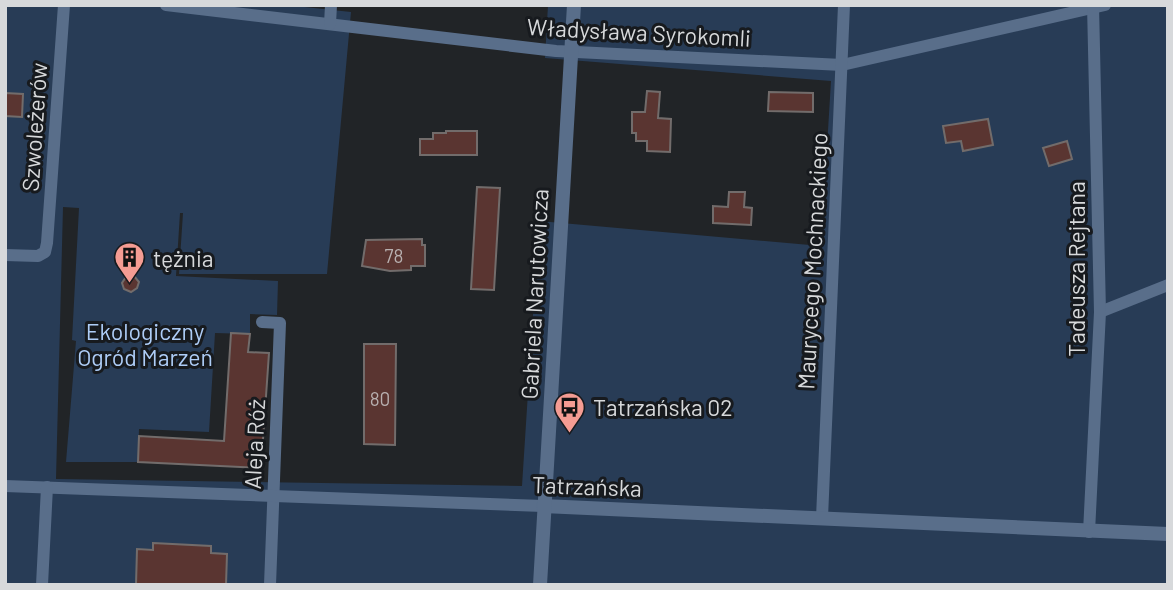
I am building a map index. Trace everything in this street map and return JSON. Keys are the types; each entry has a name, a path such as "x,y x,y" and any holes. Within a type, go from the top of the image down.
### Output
{"street":[{"name":"Szwoleżerów","path":"5,255 38,256 45,252 64,5"},
{"name":"Władysława Syrokomli","path":"166,5 571,52 842,65 1097,7"},
{"path":"330,24 331,5"},
{"name":"Gabriela Narutowicza","path":"540,585 574,5"},
{"name":"Maurycego Mochnackiego","path":"822,518 844,5"},
{"name":"Tadeusza Rejtana","path":"1090,532 1100,312 1097,7"},
{"path":"1100,312 1168,285"},
{"name":"Aleja Róż","path":"262,323 280,323 270,585"},
{"name":"Tatrzańska","path":"5,486 543,506 1168,534"},
{"path":"43,585 47,487"}],"green space":[{"name":"Ekologiczny Ogród Marzeń","path":"5,5 286,5 351,12 327,274 179,274 183,213 180,213 176,276 278,281 277,315 250,314 250,334 215,333 209,432 139,429 138,462 66,462 76,341 72,340 79,208 63,207 56,479 522,486 539,221 821,246 831,81 545,58 548,5 1168,5 1168,585 5,585"}],"building":[{"path":"647,91 660,92 658,118 671,119 670,152 647,151 647,141 636,141 636,133 632,133 632,112 645,112"},
{"path":"769,92 813,93 813,112 768,111"},
{"path":"5,93 23,94 22,117 5,116"},
{"path":"988,119 993,145 963,151 961,141 946,143 943,126"},
{"path":"477,131 477,155 420,155 420,139 433,139 433,133"},
{"path":"1067,141 1072,159 1049,166 1043,148"},
{"path":"477,187 500,188 494,290 471,289"},
{"path":"729,192 745,192 744,207 752,208 751,225 713,223 713,206 728,207"},
{"path":"422,239 422,245 425,245 425,266 390,271 362,266 366,240"},
{"name":"tężnia","path":"134,276 139,282 137,288 131,292 124,289 122,283 126,277"},
{"path":"231,333 250,334 248,352 269,353 261,468 138,462 139,436 224,441"},
{"path":"364,344 396,344 395,445 364,444"},
{"path":"153,543 211,546 211,553 227,554 226,585 136,585 137,549 153,550"}],"place":[{"name":"tężnia","path":"130,285"},
{"name":"Tatrzańska 02","path":"570,434"}]}
